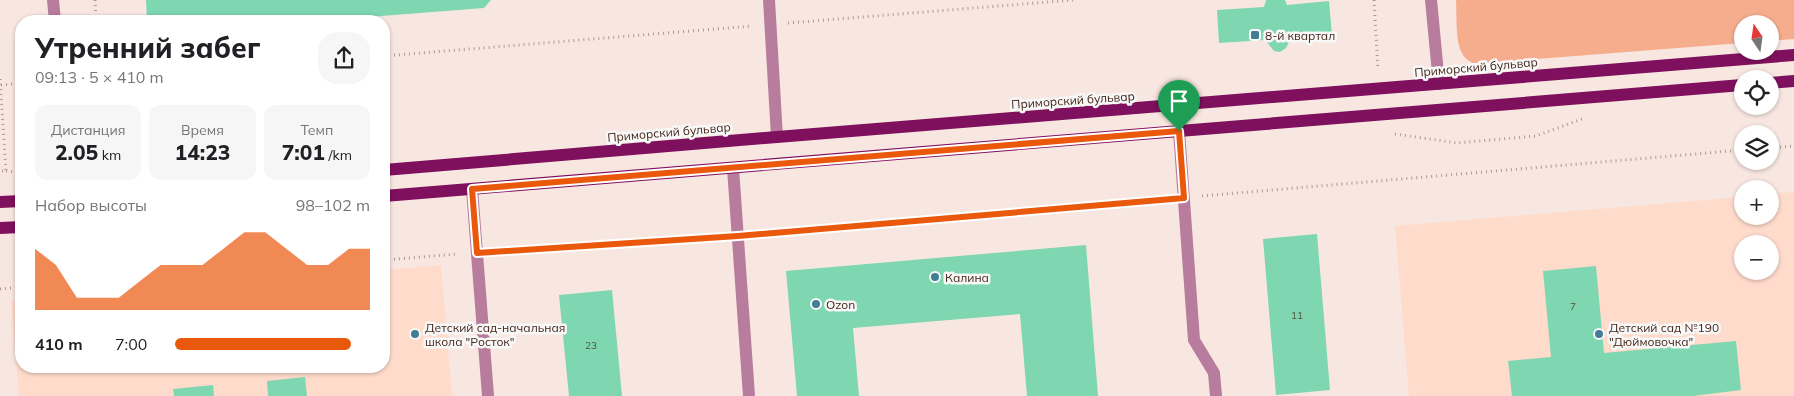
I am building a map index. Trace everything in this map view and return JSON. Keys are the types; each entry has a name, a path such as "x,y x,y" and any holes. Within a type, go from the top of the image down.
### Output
{"main road":[{"name":"Приморский бульвар","path":"390,169 1794,56"},
{"path":"1779,82 1794,81"},
{"path":"390,196 1734,86"},
{"path":"0,202 15,201"},
{"path":"0,228 15,227"}],"street":[{"path":"53,0 54,15"},
{"path":"769,0 777,137"},
{"path":"1432,0 1439,84"},
{"path":"1179,131 1194,340 1214,373 1216,396"},
{"path":"733,168 749,396"},
{"path":"472,189 488,396"}],"path":[{"path":"95,0 96,15"},
{"path":"390,56 1073,0"},
{"path":"1374,0 1378,73"},
{"path":"0,79 6,171"},
{"path":"0,85 15,84"},
{"path":"1392,133 1457,143 1536,136 1591,116"},
{"path":"1779,147 1794,146"},
{"path":"390,260 738,236 1734,151"},
{"path":"0,171 15,172"},
{"path":"0,289 15,288"}],"shaded area":[{"path":"1456,0 1794,0 1794,39 1779,40 1779,15 1734,15 1734,44 1474,64 1464,56 1457,35"},
{"name":"Детский сад №190 \"Дюймовочка\"","path":"1794,192 1794,396 1409,396 1395,226 1734,198 1734,225 1779,225 1779,193"},
{"name":"Детский сад-начальная школа \"Росток\"","path":"441,265 452,396 19,396 17,373 390,373 390,269"},
{"name":"Детский сад-начальная школа \"Росток\"","path":"11,301 15,301 15,348"}],"building":[{"path":"146,0 491,0 484,8 390,15 147,15"},
{"path":"1266,0 1285,0 1287,5 1329,1 1332,35 1291,38 1286,48 1280,52 1274,51 1265,40 1219,43 1217,10 1264,7"},
{"path":"1317,234 1330,390 1276,395 1263,239"},
{"path":"1086,245 1098,396 1027,396 1020,314 853,328 859,396 797,396 786,271"},
{"path":"1596,266 1604,353 1736,341 1741,390 1693,396 1512,396 1508,361 1551,357 1543,271"},
{"path":"612,290 622,396 569,396 559,295"},
{"path":"305,377 307,396 268,396 267,381"},
{"path":"213,385 214,396 174,396 173,389"}],"place":[{"name":"8-й квартал","path":"1255,35"},
{"name":"Калина","path":"935,277"},
{"name":"Ozon","path":"816,304"},
{"name":"Детский сад-начальная школа \"Росток\"","path":"415,334"},
{"name":"Детский сад №190 \"Дюймовочка\"","path":"1599,334"}],"route":[{"path":"1179,131 1184,198 738,236 477,253 472,189 1179,131"}]}
